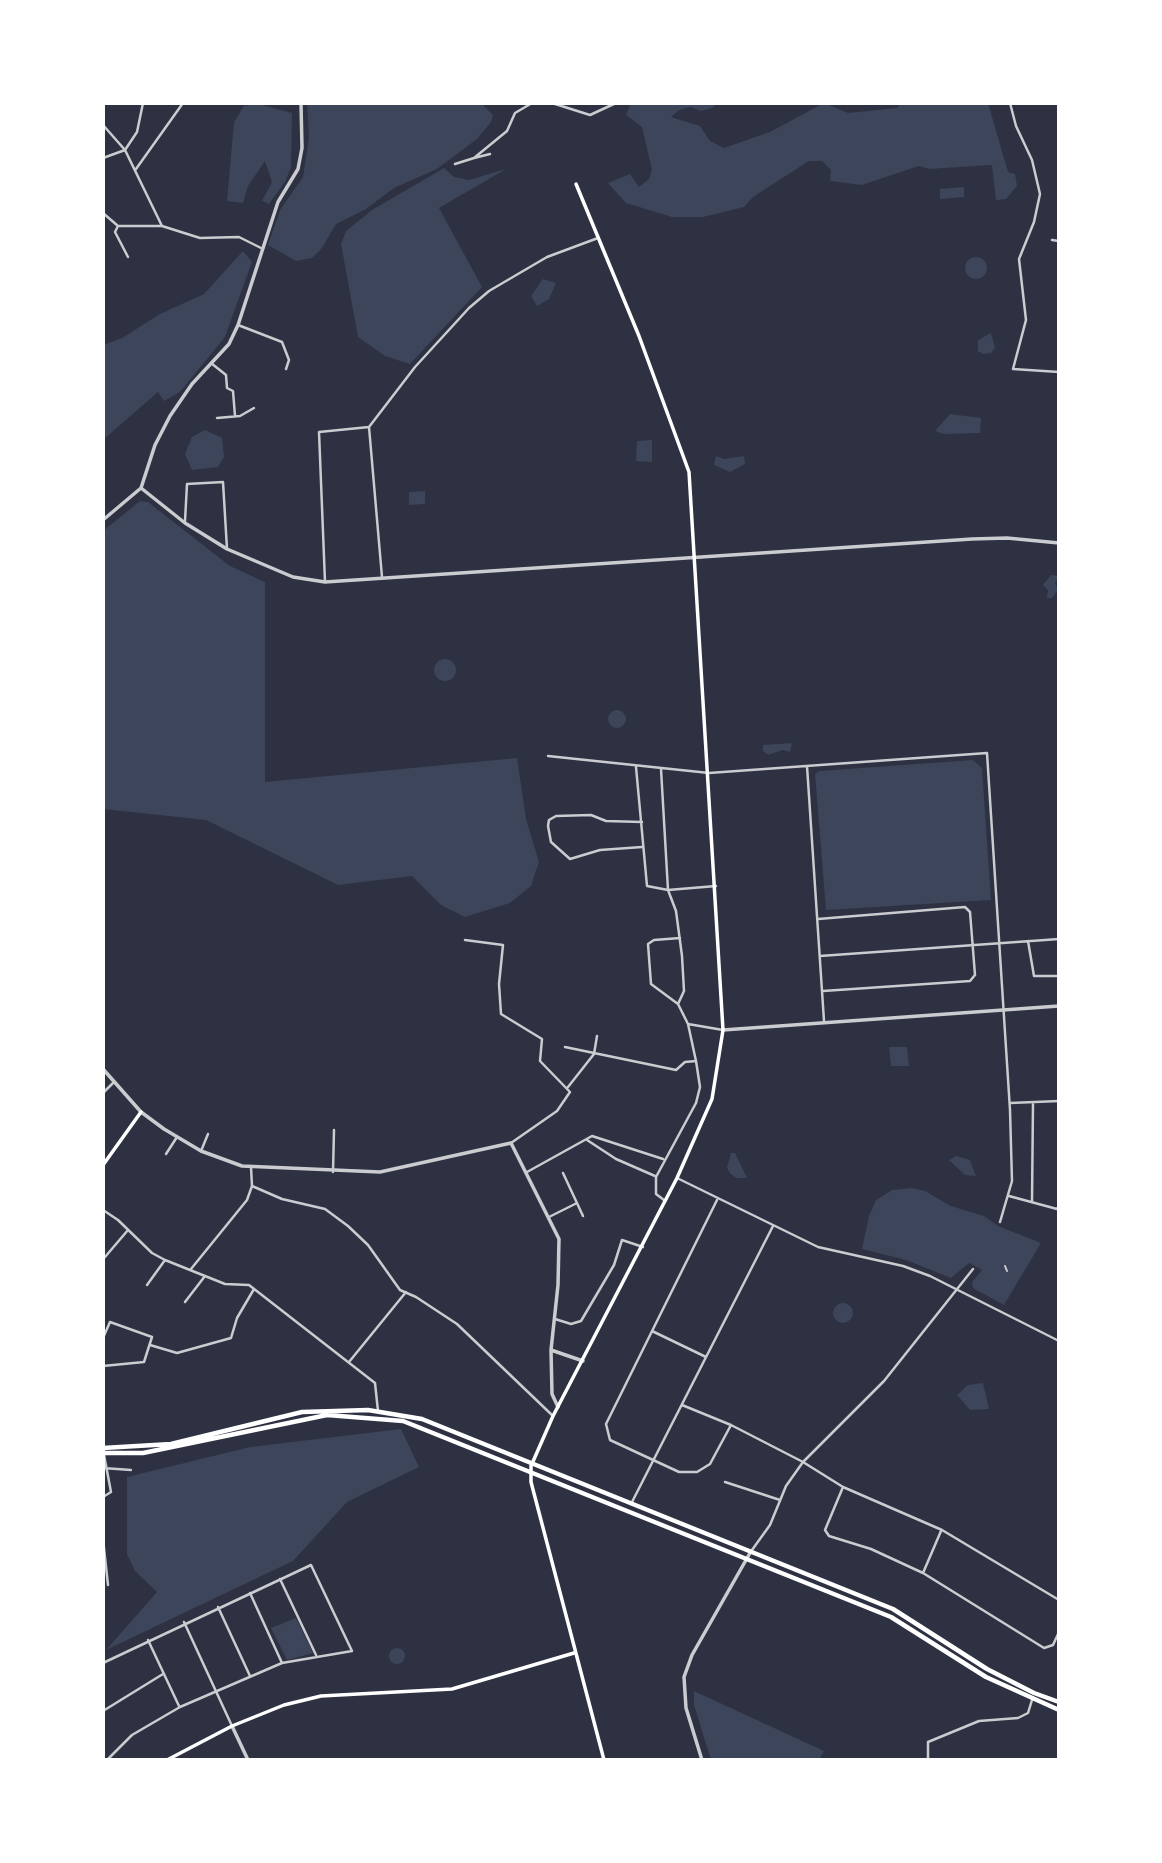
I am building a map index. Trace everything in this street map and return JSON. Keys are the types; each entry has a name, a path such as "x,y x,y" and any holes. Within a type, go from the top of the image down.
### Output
{"main road":[{"path":"576,184 639,336 689,472 723,1030 712,1099 643,1247 553,1416 531,1469 574,1653 604,1760"},
{"path":"103,1166 141,1112"},
{"path":"104,1451 171,1444 302,1412 377,1411 422,1419 531,1469 631,1504 903,1622 986,1677 1059,1710"},
{"path":"104,1451 143,1453 306,1417 352,1415 421,1426 893,1609 987,1669 1034,1693 1059,1702"},
{"path":"167,1760 232,1726 284,1705 321,1696 452,1689 574,1653"}],"street":[{"path":"103,158 125,150 137,132 144,103"},
{"path":"136,170 183,103"},
{"path":"103,520 141,488 162,430 192,384 229,344 239,325 278,202 298,169 302,148 301,103"},
{"path":"474,158 507,131 515,113 532,103"},
{"path":"552,103 590,115 616,103"},
{"path":"1010,103 1016,126 1032,160 1040,194 1034,222 1019,259 1026,320 1013,369 1059,372"},
{"path":"103,125 125,150 162,226"},
{"path":"454,164 490,154"},
{"path":"103,213 118,226 162,226 200,238 239,237 263,249"},
{"path":"118,226 115,232 128,257"},
{"path":"382,578 369,427 415,367 469,308 489,291 547,257 598,238"},
{"path":"1052,240 1059,241"},
{"path":"239,325 282,342 289,360 286,369"},
{"path":"211,363 226,376 228,388 233,391 235,416"},
{"path":"218,418 235,416 254,408"},
{"path":"325,582 319,432 369,427"},
{"path":"185,523 187,484 223,482 226,549"},
{"path":"141,488 185,523 226,549 293,577 325,582 984,538 1059,543"},
{"path":"548,756 709,773 988,753 1005,1010 1012,1181 1000,1222"},
{"path":"807,765 824,1021"},
{"path":"636,766 647,886 668,890 716,886"},
{"path":"660,768 668,890 680,938 684,991 678,1004"},
{"path":"642,822 606,821 591,815 556,816 549,820 548,826 551,842 570,859 600,850 642,847"},
{"path":"818,919 965,907 970,912 975,975 970,981 823,991"},
{"path":"666,1201 656,1194 656,1177 663,1159 696,1103 700,1087 688,1024 678,1004 651,984 648,944 654,940 680,938"},
{"path":"820,957 1059,939"},
{"path":"103,1069 141,1112 177,1138 222,1160 251,1166 360,1174 401,1169 511,1143 557,1111 569,1098 568,1087 540,1061 542,1039 501,1014 499,985 503,945 465,940"},
{"path":"1028,941 1034,976 1059,976"},
{"path":"688,1024 723,1030 1059,1006"},
{"path":"568,1087 594,1054 597,1036"},
{"path":"565,1047 676,1070 685,1062 696,1061"},
{"path":"103,1093 114,1082"},
{"path":"1010,1103 1059,1101"},
{"path":"1032,1201 1033,1103"},
{"path":"333,1172 334,1130"},
{"path":"201,1151 208,1135"},
{"path":"527,1172 592,1136 663,1159"},
{"path":"166,1154 177,1138"},
{"path":"587,1140 616,1159 656,1177"},
{"path":"511,1143 549,1217 559,1246 551,1350 552,1395 558,1408"},
{"path":"191,1269 247,1200 251,1186 251,1166"},
{"path":"562,1173 583,1216"},
{"path":"677,1178 717,1200 818,1247 903,1266 955,1288 1059,1341"},
{"path":"251,1186 282,1199 325,1209 368,1245 400,1290 457,1324 553,1416"},
{"path":"1009,1196 1057,1209 1059,1206"},
{"path":"717,1200 606,1424 610,1440 679,1472 696,1472 710,1464 731,1425"},
{"path":"549,1217 577,1203"},
{"path":"103,1210 141,1244 165,1260 225,1284 250,1285 375,1384 377,1411"},
{"path":"631,1504 773,1226"},
{"path":"105,1257 128,1230"},
{"path":"555,1319 571,1324 581,1321 614,1265 622,1240 643,1247"},
{"path":"147,1285 165,1260"},
{"path":"1005,1266 1007,1271"},
{"path":"702,1760 686,1708 684,1677 692,1655 749,1555 770,1525 780,1500 803,1462 884,1381 934,1321 955,1288 973,1269"},
{"path":"185,1302 205,1276"},
{"path":"150,1345 177,1353 231,1338 237,1318 254,1289"},
{"path":"349,1363 406,1292"},
{"path":"103,1338 110,1322 152,1337 144,1363 103,1366"},
{"path":"652,1331 707,1358"},
{"path":"551,1350 583,1361"},
{"path":"682,1405 731,1425 803,1462 843,1487 942,1530 1059,1600"},
{"path":"103,1497 111,1492 104,1469 104,1451"},
{"path":"104,1469 131,1470"},
{"path":"724,1482 780,1500"},
{"path":"843,1487 825,1530 828,1536 871,1549 923,1573 1044,1648 1053,1645 1059,1632"},
{"path":"923,1573 942,1530"},
{"path":"103,1539 108,1585"},
{"path":"103,1663 184,1622 311,1565 352,1651 282,1663 180,1707 132,1735 107,1760"},
{"path":"280,1579 316,1657"},
{"path":"250,1593 282,1663"},
{"path":"218,1607 250,1676"},
{"path":"184,1622 248,1760"},
{"path":"148,1640 180,1707"},
{"path":"103,1711 164,1674"},
{"path":"928,1760 928,1742 979,1721 1018,1718 1028,1713 1032,1700"}],"shaded area":[{"path":"307,103 481,103 493,115 491,122 477,139 437,169 394,188 366,209 336,224 322,248 312,258 296,261 268,245 280,210 303,177 309,137"},
{"path":"631,103 717,103 712,108 701,111 690,107 679,110 671,117 700,126 710,141 724,148 770,132 824,103 848,113 897,108 901,103 988,103 1008,172 1015,174 1017,186 1006,199 996,200 992,165 929,169 919,166 862,185 830,181 831,170 822,161 809,161 753,197 744,207 703,217 672,217 626,203 608,183 630,174 639,187 649,179 652,170 642,127 626,115"},
{"path":"258,104 292,113 291,167 285,182 269,204 262,201 272,182 265,161 248,186 243,203 227,201 234,122 244,106"},
{"path":"444,168 454,177 469,180 506,169 439,208 482,287 410,364 385,356 358,337 341,244 346,231 372,210"},
{"path":"964,187 964,197 940,199 940,189"},
{"path":"243,251 252,262 225,337 180,392 164,401 158,392 103,440 103,345 122,338 160,314 204,294"},
{"path":"972,257 980,257 987,264 987,272 980,279 972,279 965,272 965,264"},
{"path":"543,279 556,283 549,299 537,306 531,296"},
{"path":"991,333 995,348 991,353 983,354 978,351 978,340"},
{"path":"950,414 981,418 980,433 944,434 935,431"},
{"path":"205,430 222,438 224,457 218,467 192,470 185,454 192,437"},
{"path":"652,440 652,462 636,461 637,441"},
{"path":"716,456 724,459 744,456 745,464 730,472 714,465"},
{"path":"425,491 425,504 409,505 409,492"},
{"path":"140,501 148,502 230,566 265,582 265,782 517,758 526,819 539,862 531,886 510,903 465,917 441,905 412,876 338,885 206,820 103,809 103,531"},
{"path":"1051,575 1059,576 1055,583 1058,590 1052,598 1047,598 1048,590 1043,585"},
{"path":"441,659 449,659 456,666 456,674 449,681 441,681 434,674 434,666"},
{"path":"617,710 623,713 626,719 623,725 617,728 611,725 608,719 611,713"},
{"path":"792,743 790,752 783,750 768,755 763,751 763,745"},
{"path":"973,760 982,768 991,900 826,910 815,774 819,771"},
{"path":"889,1047 907,1047 909,1066 891,1066"},
{"path":"731,1153 735,1153 747,1178 736,1178 730,1173 727,1168"},
{"path":"956,1156 970,1160 976,1176 965,1175 949,1160"},
{"path":"912,1188 925,1191 951,1206 984,1216 998,1226 1041,1243 1004,1305 973,1288 972,1282 982,1270 969,1263 951,1278 906,1260 862,1249 869,1216 876,1200 892,1190"},
{"path":"843,1303 850,1306 853,1313 850,1320 843,1323 836,1320 833,1313 836,1306"},
{"path":"983,1383 989,1409 970,1410 957,1395 968,1385"},
{"path":"401,1429 419,1467 347,1502 293,1561 106,1650 157,1592 135,1571 127,1554 127,1477 250,1447"},
{"path":"296,1618 313,1653 287,1660 271,1628"},
{"path":"397,1648 405,1656 397,1664 389,1656"},
{"path":"694,1691 824,1751 819,1760 711,1760 694,1705"}]}
